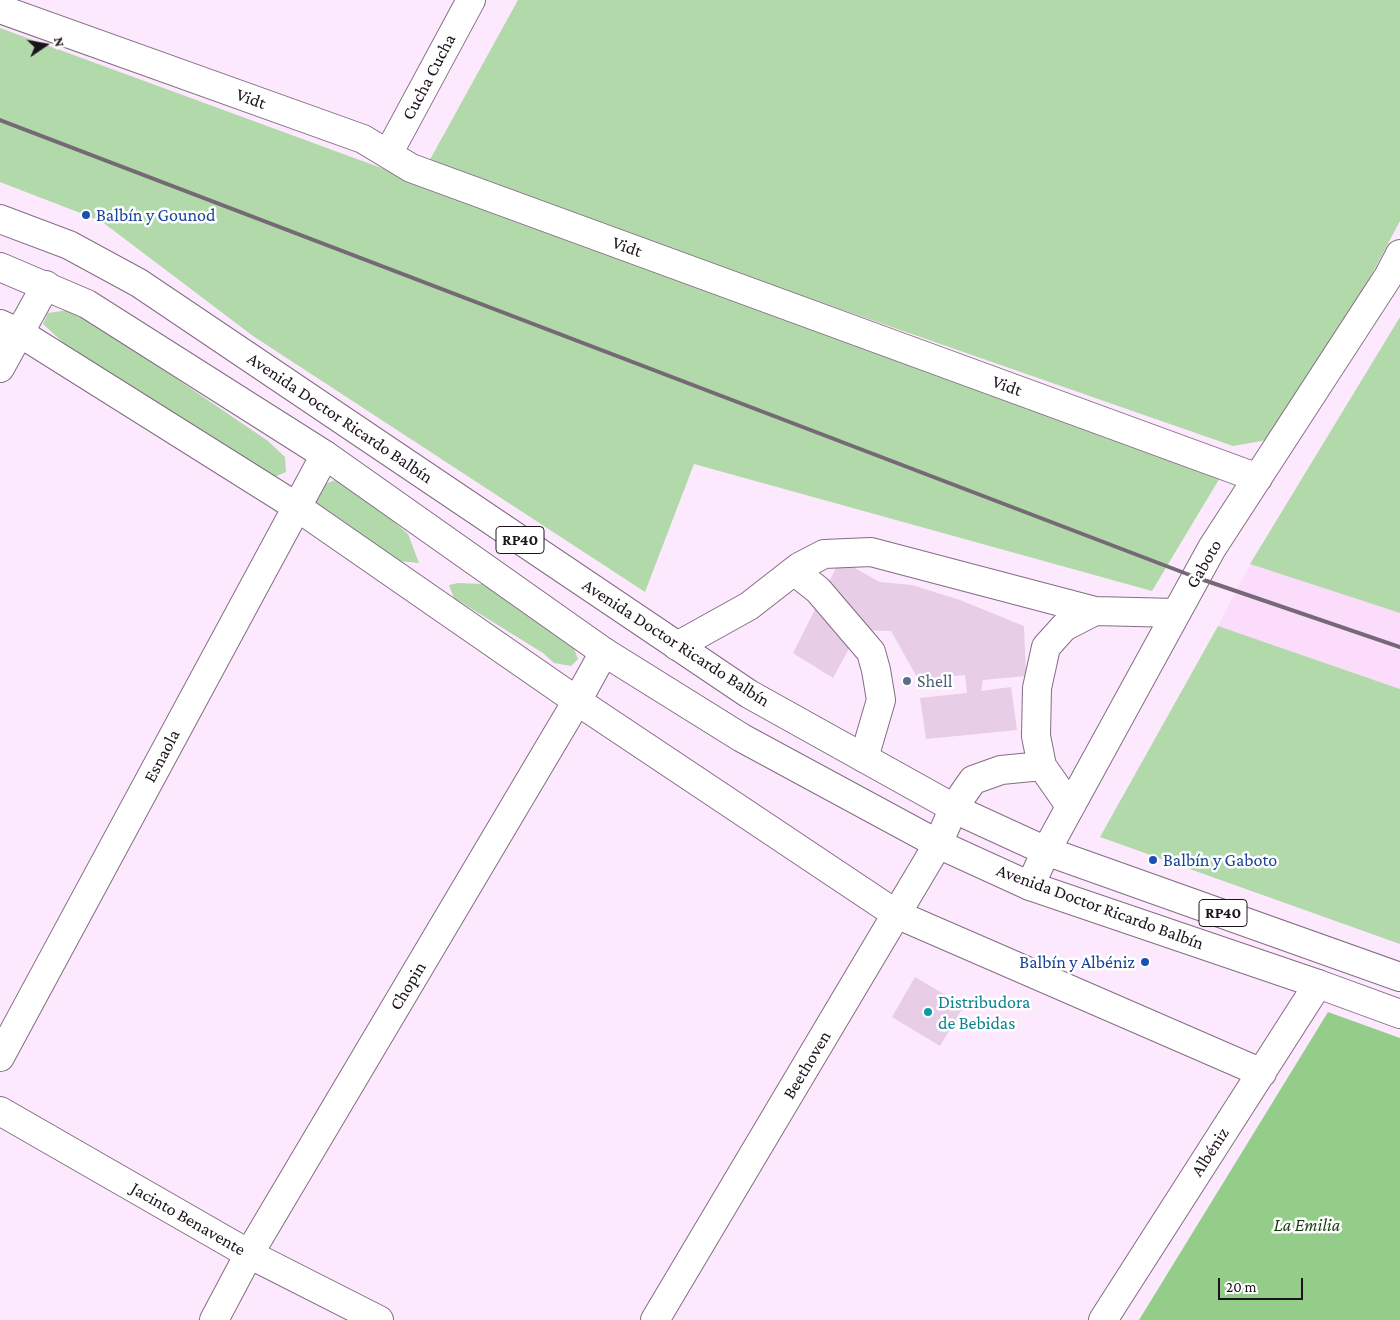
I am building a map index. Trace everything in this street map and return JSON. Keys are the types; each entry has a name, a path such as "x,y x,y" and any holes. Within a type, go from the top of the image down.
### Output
{"street":[{"name":"Cucha Cucha","path":"388,154 471,0"},
{"name":"Vidt","path":"0,9 363,138 420,171 1258,478"},
{"name":"Avenida Doctor Ricardo Balbín","path":"0,219 69,245 139,283 749,694 954,808 1046,851 1400,977"},
{"name":"Avenida Doctor Ricardo Balbín","path":"0,267 87,304 325,455 604,652 742,738 938,844 1030,886 1318,984 1400,1014"},
{"name":"Gaboto","path":"1030,886 1070,806 1212,548 1396,271"},
{"path":"0,368 10,329 46,285"},
{"path":"10,329 297,507 577,701 896,914 1262,1072"},
{"name":"Esnaola","path":"0,1057 325,455"},
{"path":"677,646 749,606 794,571 824,554 871,552 1095,611 1176,613"},
{"path":"794,571 818,590 871,652 881,700 864,758"},
{"path":"1070,806 1042,766 1036,736 1037,688 1046,647 1064,627 1095,611"},
{"name":"Chopin","path":"214,1320 249,1254 577,701 604,652"},
{"name":"Beethoven","path":"655,1320 938,844 954,808 973,780 1000,770 1042,766"},
{"name":"Albéniz","path":"1103,1320 1318,984"},
{"name":"Jacinto Benavente","path":"0,1111 249,1254 379,1320"}],"shaded area":[{"path":"1250,564 1400,613 1400,689 1218,626"}],"green space":[{"path":"518,0 1400,0 1400,221 1285,437 1233,446 427,165"},
{"path":"0,28 1221,476 1152,591 694,464 645,592 253,336 101,221 0,182"},
{"path":"68,310 93,322 268,441 285,457 286,472 272,478 70,349 43,324 48,313"},
{"path":"1400,317 1400,613 1250,564"},
{"path":"335,480 361,493 408,534 419,563 398,561 315,503 316,488"},
{"path":"458,583 483,584 512,596 573,646 578,659 571,666 554,663 543,653 454,598 449,585"},
{"path":"1218,626 1400,689 1400,944 1100,837"},
{"name":"La Emilia","path":"1328,1012 1400,1038 1400,1320 1139,1320"}],"building":[{"path":"840,560 880,582 912,585 960,600 1024,626 1026,676 983,680 981,691 1011,687 1017,730 926,739 920,698 967,693 965,675 918,679 891,631 859,630 833,678 793,653"},
{"name":"Distribudora de Bebidas","path":"915,977 964,1006 940,1046 892,1017"}],"railway":[{"path":"0,120 1195,577 1400,647"}],"place":[{"name":"Balbín y Gounod","path":"86,215"},
{"name":"Shell","path":"907,681"},
{"name":"Balbín y Gaboto","path":"1153,860"},
{"name":"Balbín y Albéniz","path":"1145,962"},
{"name":"Distribudora de Bebidas","path":"928,1012"}]}
